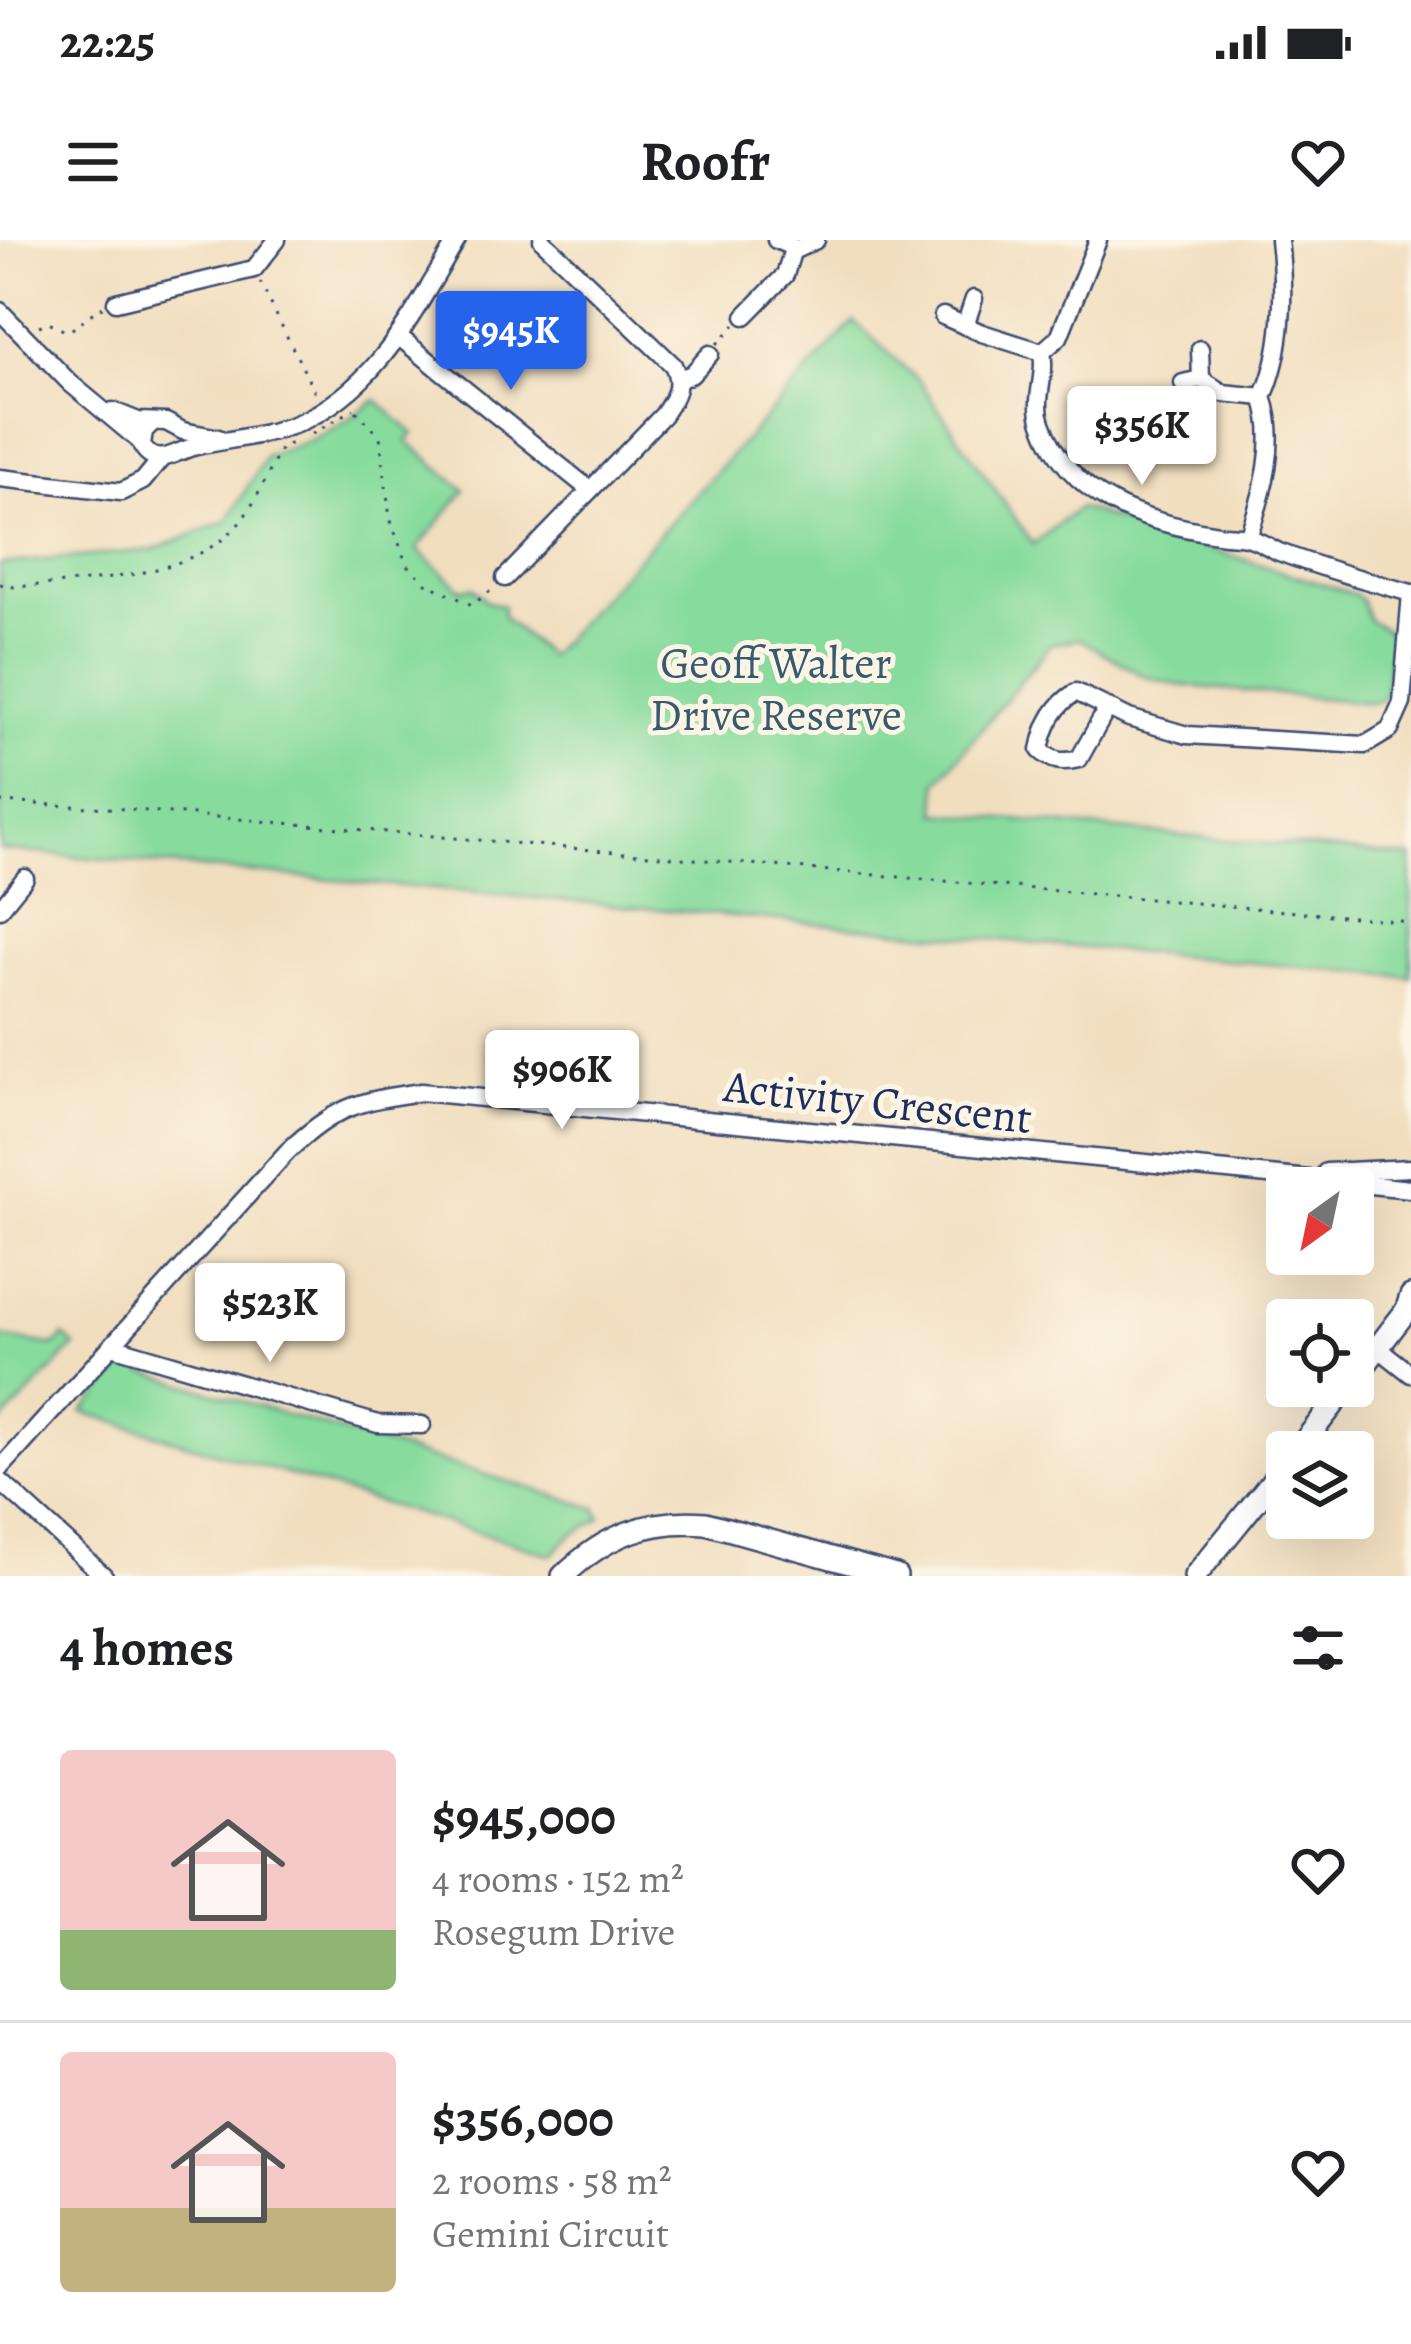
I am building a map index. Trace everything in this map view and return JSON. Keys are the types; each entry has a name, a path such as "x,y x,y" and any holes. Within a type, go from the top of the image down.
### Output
{"main road":[{"path":"1374,1353 1406,1311 1411,1296"},
{"path":"1312,1431 1331,1407"},
{"path":"1195,1576 1266,1489"},
{"path":"563,1576 614,1537 650,1524 686,1522 706,1523 896,1576"}],"street":[{"path":"116,302 254,269 277,240"},
{"path":"0,311 70,383 156,451 260,435 323,410 367,376 398,336 457,240"},
{"path":"505,578 663,415 676,396 680,379 673,365 542,240"},
{"path":"776,240 793,249 816,240"},
{"path":"1042,352 1059,337 1098,240"},
{"path":"1248,537 1262,498 1272,421 1263,398 1274,375 1280,316 1279,240"},
{"path":"746,316 785,275 793,249"},
{"path":"965,326 974,299"},
{"path":"943,316 1042,352"},
{"path":"398,336 590,490"},
{"path":"1200,350 1192,381 1223,393 1263,398"},
{"path":"1042,352 1047,374 1037,397 1041,420 1082,486 1098,497 1142,515 1219,535 1248,537 1411,593 1402,703 1390,730 1365,745 1187,736 1129,718 1108,707 1076,692 1063,700 1043,732 1040,750 1050,760 1079,759 1108,707"},
{"path":"680,379 692,374 710,354"},
{"path":"106,410 223,440"},
{"path":"152,423 143,430 156,451"},
{"path":"0,478 111,492 136,484 156,451 178,439 174,428"},
{"path":"0,909 25,878"},
{"name":"Activity Crescent","path":"0,1469 286,1152 322,1119 366,1100 421,1092 1411,1189"},
{"name":"Activity Crescent","path":"1260,1175 1411,1168"},
{"path":"112,1346 378,1424 422,1424"},
{"path":"1378,1348 1411,1375"},
{"path":"0,1480 104,1576"}],"path":[{"path":"254,269 323,410"},
{"path":"39,326 49,322 65,331 78,328 94,310 116,302"},
{"path":"710,354 746,316"},
{"path":"307,436 354,409 380,436 393,532 406,562 426,583 472,605 505,578"},
{"path":"0,584 137,576 191,556 238,524 281,448 292,442"},
{"path":"0,802 124,808 1411,922"}],"green space":[{"name":"Geoff Walter Drive Reserve","path":"854,321 919,381 1033,544 1079,508 1354,594 1369,620 1391,633 1386,692 1383,699 1372,703 1176,685 1146,677 1079,639 1051,644 938,782 937,813 1411,857 1411,977 0,850 0,564 153,550 227,521 266,456 324,433 376,400 414,434 407,441 465,490 417,549 461,589 473,587 488,602 503,606 503,617 548,656"},
{"path":"64,1336 75,1346 0,1424 0,1337 55,1346"},
{"path":"125,1366 596,1508 601,1518 570,1536 552,1555 83,1412"}]}
